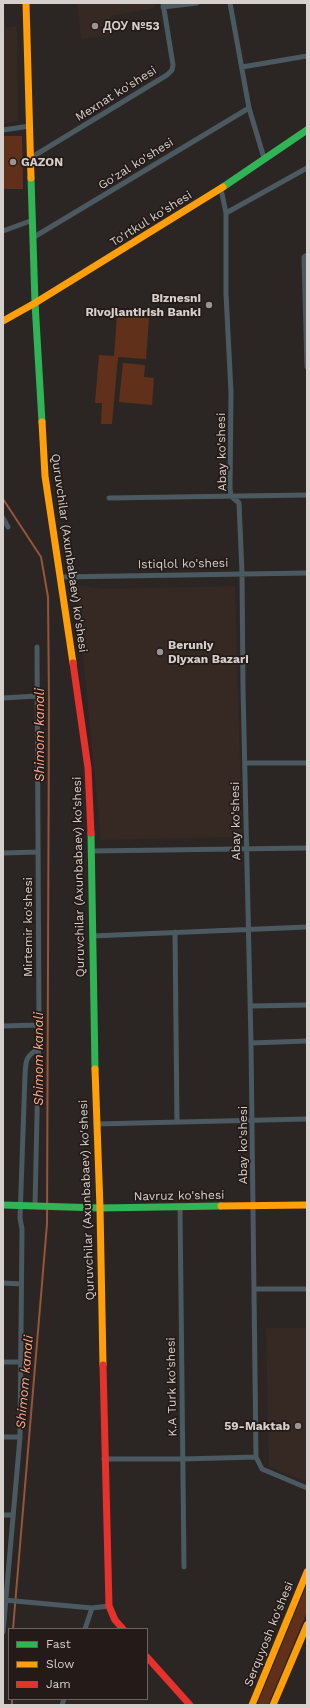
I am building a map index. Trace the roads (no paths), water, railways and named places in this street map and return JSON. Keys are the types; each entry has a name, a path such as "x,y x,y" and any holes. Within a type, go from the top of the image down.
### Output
{"main road":[{"name":"Quruvchilar (Axunbabaev) ko'shesi","path":"26,3 36,303 45,476 88,768 92,851 92,936 96,1124 100,1208 104,1459 109,1606 115,1620 122,1628"},
{"name":"To'rtkul ko'shesi","path":"3,321 36,303 221,189 264,158 307,130"},
{"path":"3,1204 37,1207"},
{"name":"Navruz ko'shesi","path":"37,1207 253,1207 307,1205"},
{"name":"Serquyosh ko'shesi","path":"252,1705 307,1572"},
{"path":"273,1705 307,1625"},
{"path":"148,1658 190,1705"}],"street":[{"path":"163,5 197,3"},
{"path":"230,3 250,108 264,158"},
{"name":"Mexnat ko'shesi","path":"32,157 160,79 172,70 173,65 163,5"},
{"path":"242,67 307,56"},
{"name":"Go'zal ko'shesi","path":"34,238 250,108"},
{"path":"3,130 30,126"},
{"path":"226,213 307,168"},
{"name":"Abay ko'shesi","path":"221,189 225,202 226,213 226,294 231,392 231,496 238,503 242,573 246,848 253,1120 256,1457"},
{"path":"3,231 33,220"},
{"path":"306,256 307,367"},
{"path":"109,498 307,495"},
{"path":"3,518 8,527"},
{"name":"Istiqlol ko'shesi","path":"60,577 307,573"},
{"name":"Mirtemir ko'shesi","path":"37,647 39,1026 37,1207"},
{"path":"3,698 37,696"},
{"path":"245,764 307,763"},
{"path":"92,851 307,848"},
{"path":"3,853 38,852"},
{"path":"92,936 307,927"},
{"path":"175,932 177,1122"},
{"path":"250,1006 307,1005"},
{"path":"3,1026 39,1026"},
{"path":"251,1043 307,1041"},
{"path":"3,1632 20,1438 22,1362 21,1206 26,1061 29,1055 39,1048"},
{"path":"96,1124 307,1119"},
{"name":"K.A Turk ko'shesi","path":"180,1207 184,1566"},
{"path":"3,1283 21,1284"},
{"path":"255,1290 307,1289"},
{"path":"3,1362 22,1362"},
{"path":"3,1437 20,1438"},
{"path":"104,1459 256,1457 262,1469 307,1488"},
{"path":"3,1515 13,1515"},
{"path":"5,1600 92,1608 109,1606"},
{"path":"85,1628 92,1608"}],"waterway":[{"name":"Shimom kanali","path":"3,499 41,557 48,597 49,703 47,1224 13,1628"},
{"name":"Shimom kanali","path":"12,1700 12,1705"}],"place":[{"name":"ДОУ №53","path":"95,26"},
{"name":"GAZON","path":"13,162"},
{"name":"Biznesni Rivojlantirish Banki","path":"209,305"},
{"name":"Beruniy Diyxan Bazari","path":"160,652"},
{"name":"59-Maktab","path":"298,1426"}]}
